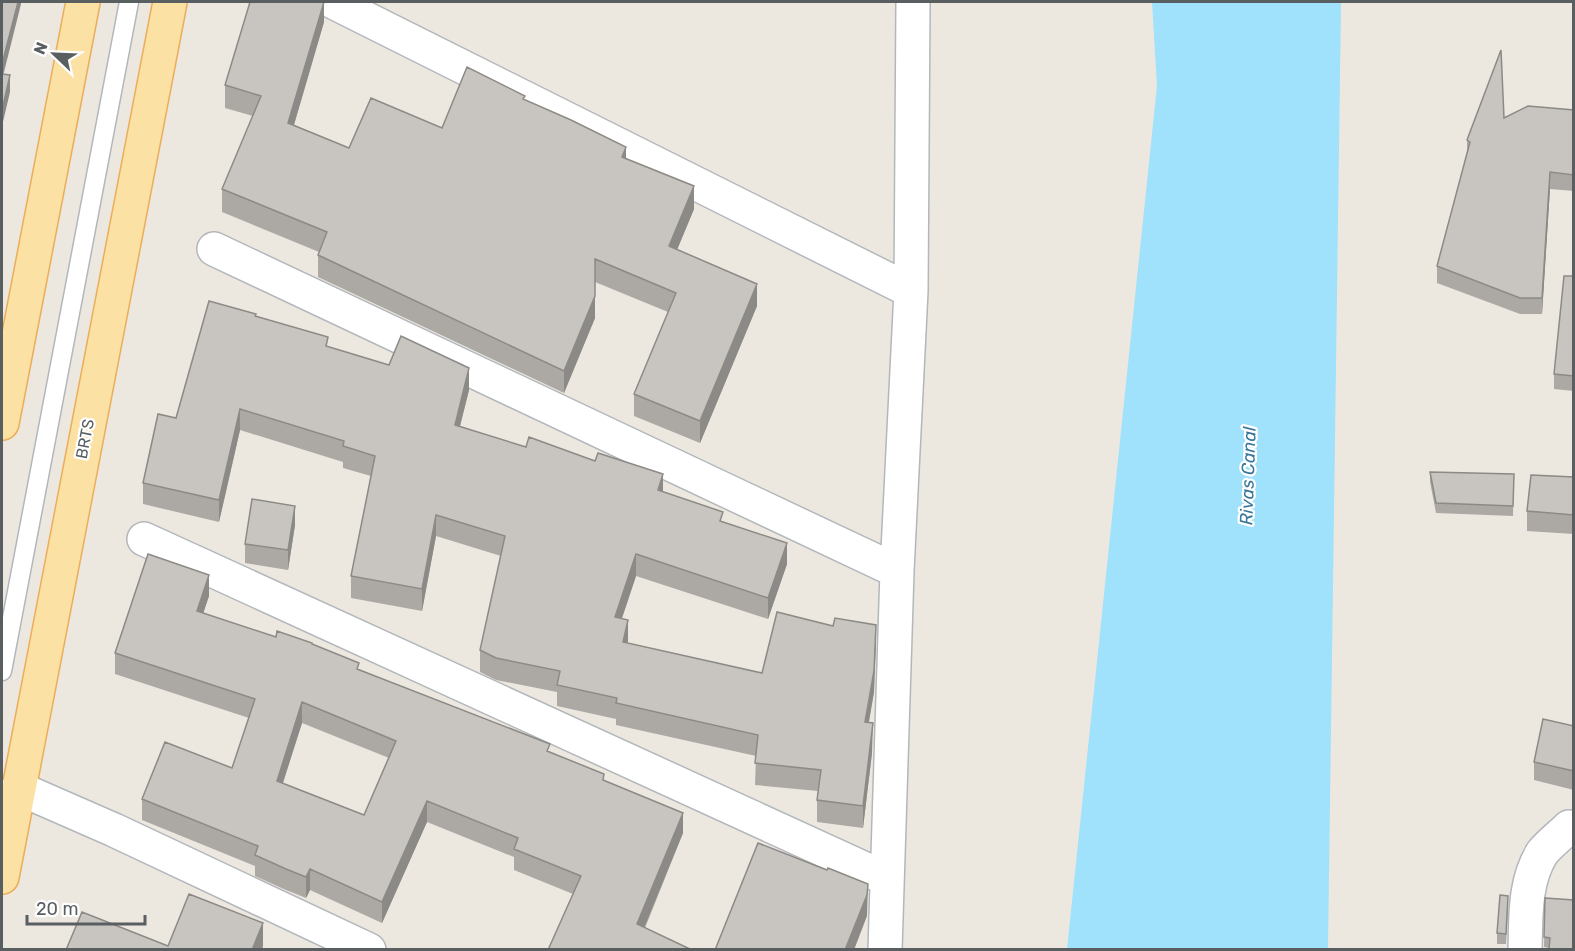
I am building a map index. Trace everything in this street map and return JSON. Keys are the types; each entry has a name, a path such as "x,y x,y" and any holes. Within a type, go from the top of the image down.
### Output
{"main road":[{"path":"2,423 83,2"},
{"name":"BRTS","path":"2,877 170,2"}],"street":[{"path":"333,2 911,291"},
{"path":"885,950 897,571 911,291 913,2"},
{"path":"214,249 897,571"},
{"path":"144,539 887,879"},
{"path":"18,788 114,830 369,950"},
{"path":"1525,950 1527,892 1535,868 1543,852 1572,819"}],"lane":[{"path":"2,671 129,2"}],"water":[{"name":"Rivas Canal","path":"1152,2 1341,2 1328,949 1067,949 1157,86"}],"building":[{"path":"2,2 18,2 2,64"},
{"path":"250,2 324,2 288,123 349,148 371,98 442,128 467,67 525,96 523,99 626,147 622,157 694,186 669,246 757,284 700,421 634,394 676,293 595,259 595,296 564,371 318,255 327,232 222,189 261,96 225,85"},
{"path":"1501,50 1504,118 1528,106 1574,110 1574,175 1550,172 1542,298 1520,298 1437,266 1470,142 1467,140"},
{"path":"2,74 10,75 2,110"},
{"path":"1564,276 1574,276 1574,376 1554,374"},
{"path":"209,301 328,337 326,346 389,365 401,336 469,368 455,425 526,447 529,437 595,461 598,453 663,474 658,490 723,512 720,521 787,543 768,598 636,554 615,617 628,620 623,642 762,673 777,612 833,626 835,618 876,625 874,671 865,722 873,723 863,806 817,800 821,770 755,763 758,735 616,703 617,698 557,685 560,671 496,658 480,650 505,536 436,515 422,589 351,576 375,456 343,446 344,441 240,409 219,500 143,483 158,414 176,418"},
{"path":"1430,472 1514,474 1513,506 1436,503"},
{"path":"1531,475 1574,477 1574,515 1527,511"},
{"path":"252,499 295,506 288,550 245,544"},
{"path":"148,554 209,575 197,611 276,637 277,631 312,643 359,663 357,669 550,744 547,751 604,774 603,780 683,813 637,924 692,950 548,950 581,876 514,849 518,838 427,801 382,902 310,869 306,877 286,869 255,855 258,846 142,799 165,742 232,768 255,699 115,653","holes":["302,702 396,741 364,815 277,781"]},
{"path":"1543,719 1574,726 1574,771 1534,762"},
{"path":"758,843 868,884 867,895 845,950 715,950"},
{"path":"189,894 263,923 252,950 66,950 82,912 168,946"},
{"path":"1500,895 1508,896 1506,934 1497,933"},
{"path":"1545,898 1574,900 1574,950 1549,950 1550,938 1544,937"}]}
